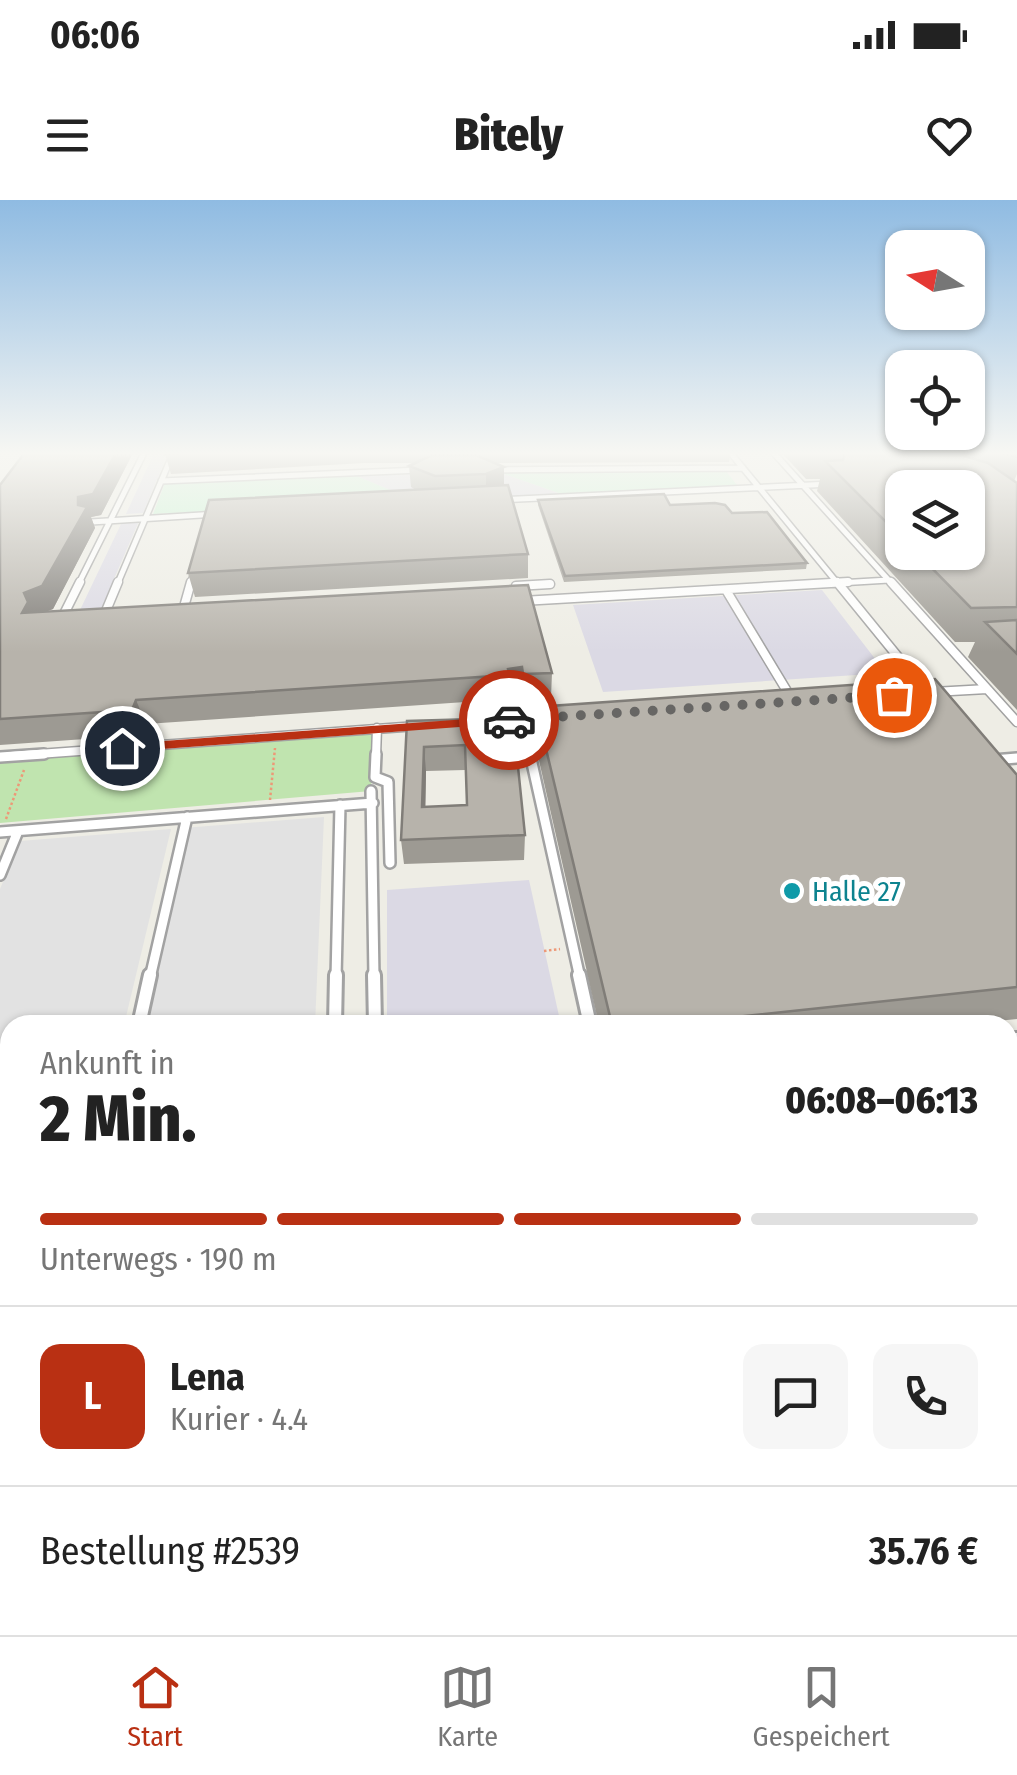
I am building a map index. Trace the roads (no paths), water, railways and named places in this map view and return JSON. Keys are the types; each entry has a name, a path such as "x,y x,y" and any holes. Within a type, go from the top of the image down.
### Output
{"lane":[{"path":"90,522 145,518 100,624 116,623"},
{"path":"206,532 210,518"},
{"path":"784,518 938,706"},
{"path":"833,518 1017,722"},
{"path":"62,618 112,520"},
{"path":"195,569 181,620 200,618"},
{"path":"506,602 890,580"},
{"path":"501,587 550,584"},
{"path":"726,590 794,702"},
{"path":"185,605 204,604"},
{"path":"52,618 81,621"},
{"path":"953,650 969,649"},
{"path":"908,694 987,689"},
{"path":"774,703 812,700"},
{"path":"486,721 559,717"},
{"path":"522,719 588,1015"},
{"path":"0,756 432,725"},
{"path":"378,728 376,778 388,782 390,863"},
{"path":"994,775 982,761 1017,758"},
{"path":"1,832 340,805 372,797 375,1015"},
{"path":"335,1015 340,805"},
{"path":"141,1015 187,817"},
{"path":"0,875 18,831"}],"place":[{"name":"Halle 27","path":"792,891"}]}
